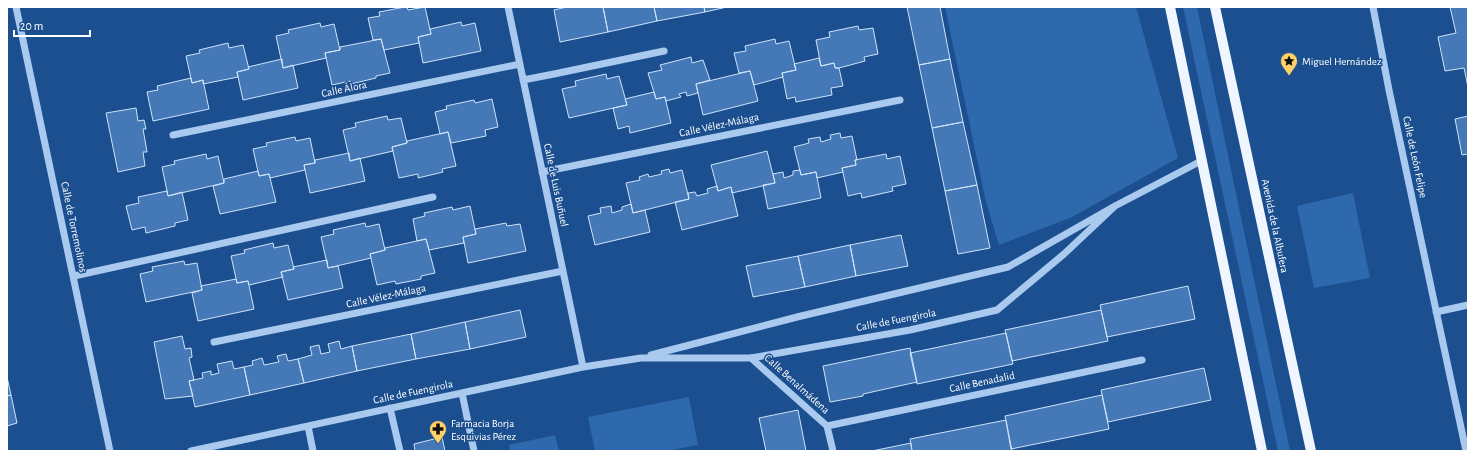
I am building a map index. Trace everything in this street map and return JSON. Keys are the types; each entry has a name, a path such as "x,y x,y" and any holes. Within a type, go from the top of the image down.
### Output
{"main road":[{"path":"1170,7 1262,451"},
{"name":"Avenida de la Albufera","path":"1215,7 1311,451"}],"street":[{"name":"Calle de Torremolinos","path":"16,7 110,451"},
{"name":"Calle de Luis Buñuel","path":"508,7 583,367"},
{"name":"Calle de León Felipe","path":"1373,7 1389,90 1466,451"},
{"path":"523,80 664,51"},
{"name":"Calle Álora","path":"173,136 520,64"},
{"name":"Calle Vélez-Málaga","path":"542,172 900,100"},
{"name":"Calle de Fuengirola","path":"191,451 583,367 641,358 797,317 1008,267 1115,206 1201,161"},
{"path":"74,276 433,197"},
{"name":"Calle de Fuengirola","path":"641,358 751,358 910,330 997,310 1064,254 1115,206"},
{"name":"Calle Vélez-Málaga","path":"214,342 563,271"},
{"path":"1436,312 1468,306"},
{"name":"Calle Benalmádena","path":"751,358 827,426 833,451"},
{"name":"Calle Benadalid","path":"827,426 1142,360"},
{"path":"462,393 474,451"},
{"path":"390,408 400,451"},
{"path":"308,426 313,451"},
{"path":"233,442 235,451"}],"shaded area":[{"path":"945,7 1136,7 1178,158 1072,217 999,245 986,202"},
{"path":"1183,7 1197,7 1290,451 1278,451"},
{"path":"1353,193 1370,278 1314,288 1297,206"},
{"path":"689,397 698,445 667,451 595,451 588,417"},
{"path":"555,435 559,451 510,451 509,445"}],"building":[{"path":"407,7 408,10 425,7 431,34 418,37 419,43 384,50 381,39 373,40 368,18 380,16 379,12"},
{"path":"567,7 603,7 608,32 560,42 554,10"},
{"path":"603,7 654,7 657,21 608,32"},
{"path":"654,7 704,7 705,12 657,21"},
{"path":"704,7 727,7 705,12"},
{"path":"907,7 940,7 950,59 919,65"},
{"path":"1450,7 1468,7 1468,87 1464,68 1445,71 1438,37 1456,33"},
{"path":"461,22 462,26 475,23 481,51 423,63 418,37 431,34 430,29"},
{"path":"320,23 321,27 334,24 340,50 325,53 326,58 283,68 276,36 289,33 288,30"},
{"path":"858,26 859,30 873,28 878,54 864,57 865,61 839,68 835,68 834,63 821,66 816,40 830,37 829,32"},
{"path":"381,39 390,73 351,84 350,81 332,85 325,53 340,50 340,47"},
{"path":"775,39 776,44 789,41 796,70 782,73 783,77 754,85 750,71 739,73 734,53 746,51 745,46"},
{"path":"228,43 229,48 243,45 249,69 237,72 238,77 203,84 203,80 192,83 186,56 200,53 199,50"},
{"path":"691,57 692,63 703,60 710,80 696,84 698,93 687,96 686,92 679,94 681,97 666,101 665,97 656,99 648,73 662,70 660,65"},
{"path":"819,58 821,66 834,63 835,68 839,68 843,86 831,88 832,95 796,102 795,97 787,99 782,73 796,70 794,64"},
{"path":"282,59 283,68 293,65 298,88 243,100 237,72 249,69 248,67"},
{"path":"950,59 963,122 932,128 919,65"},
{"path":"750,71 758,101 703,115 696,84"},
{"path":"606,74 607,79 619,76 627,105 569,118 562,89 576,86 575,81"},
{"path":"191,78 192,83 203,80 209,109 153,121 147,92 158,90 157,86"},
{"path":"654,92 656,99 665,97 671,123 630,133 629,126 618,129 613,108 627,105 625,99"},
{"path":"492,99 498,127 485,130 486,136 451,143 448,132 440,134 435,112 447,109 446,106 474,100 475,103"},
{"path":"136,108 138,121 144,120 146,129 143,129 147,152 143,152 145,166 118,172 106,113"},
{"path":"387,116 388,120 401,118 407,143 392,147 393,151 350,161 343,130 356,127 355,123"},
{"path":"1468,116 1468,154 1462,155 1455,119"},
{"path":"963,122 977,185 945,191 932,128"},
{"path":"448,132 456,166 442,169 443,172 418,178 418,174 399,178 392,147 407,143 407,141"},
{"path":"840,133 841,138 852,136 857,160 855,160 856,165 842,168 843,172 817,178 816,172 801,175 794,147 809,143 808,139 820,137 821,142 831,139 830,135"},
{"path":"295,137 296,141 310,138 315,163 304,165 305,170 270,178 269,174 259,176 253,149 267,146 266,143"},
{"path":"767,151 775,183 732,193 731,187 718,191 711,165"},
{"path":"349,153 350,161 360,158 365,181 310,193 304,165 315,163 315,160"},
{"path":"206,154 207,159 218,156 224,183 168,196 162,167 175,164 174,161"},
{"path":"886,154 887,159 900,156 906,184 892,187 893,191 862,198 861,193 848,196 842,168 856,165 855,160"},
{"path":"669,169 670,173 682,170 689,199 633,213 626,183 640,180 639,177 648,174 649,177 662,174 661,171"},
{"path":"800,170 801,175 816,172 821,198 768,209 763,185 775,183 773,174 783,172 784,178 793,175 793,171"},
{"path":"258,171 259,176 269,174 276,202 220,214 213,186 224,183 224,179"},
{"path":"977,185 990,248 958,254 945,191"},
{"path":"717,186 718,191 731,187 738,216 682,230 675,202 689,199 688,193 695,192 697,196 708,193 707,189"},
{"path":"167,191 168,196 182,192 188,220 175,223 175,226 146,233 145,227 132,230 126,206 139,203 138,197"},
{"path":"631,204 633,213 645,210 650,232 595,245 588,216 601,213 600,208 611,206 612,213 622,210 622,207"},
{"path":"470,206 476,234 463,237 464,243 429,250 426,239 417,241 413,219 425,216 424,213 452,207 453,210"},
{"path":"365,223 366,227 379,224 385,250 370,254 371,258 328,268 321,237 334,234 333,230"},
{"path":"506,223 507,226 520,224 526,251 468,263 463,237 476,234 475,229"},
{"path":"901,235 908,266 856,276 850,245"},
{"path":"426,239 435,273 421,276 421,279 396,284 395,281 377,285 370,254 385,250 385,248"},
{"path":"273,243 274,248 288,245 294,269 281,272 283,277 249,285 248,281 237,283 231,256 245,253 244,250"},
{"path":"850,245 856,276 805,287 798,256"},
{"path":"798,256 805,287 753,297 746,266"},
{"path":"327,260 328,268 338,266 343,288 288,300 281,272 294,269 293,267"},
{"path":"184,261 185,265 197,263 202,290 146,302 140,274 153,271 152,267"},
{"path":"236,279 237,283 248,281 254,309 198,321 192,293 202,290 201,286"},
{"path":"1188,286 1195,319 1107,337 1100,305"},
{"path":"520,310 526,337 470,349 465,322"},
{"path":"1101,310 1108,341 1012,361 1005,330"},
{"path":"465,322 470,349 416,359 411,334"},
{"path":"1006,333 1013,364 917,384 910,353"},
{"path":"411,334 416,359 357,371 352,346"},
{"path":"182,336 185,349 191,348 192,357 189,358 194,380 189,381 193,396 165,399 154,342"},
{"path":"339,341 341,349 352,346 357,371 304,383 298,359 312,355 310,347 319,345 321,354 330,352 328,344"},
{"path":"910,348 917,382 863,394 863,396 830,402 823,366"},
{"path":"286,354 288,361 298,359 304,383 250,395 244,367 253,365 252,361 262,358 264,365 279,362 277,356"},
{"path":"232,361 234,369 244,367 250,395 195,407 189,381 203,378 202,373 211,371 211,375 219,373 217,364"},
{"path":"1204,368 1211,400 1108,422 1101,390"},
{"path":"7,377 11,395 7,396"},
{"path":"11,395 17,423 7,426 7,396"},
{"path":"1102,395 1109,429 1011,449 1005,416"},
{"path":"798,410 806,451 766,451 759,418"},
{"path":"1006,420 1012,451 912,451 910,439"},
{"path":"442,437 445,451 415,451 414,444"},
{"path":"911,443 912,451 872,451"}],"place":[{"name":"Miguel Hernández","path":"1289,76"},
{"name":"Farmacia Borja Esquivias Pérez","path":"438,444"}]}
